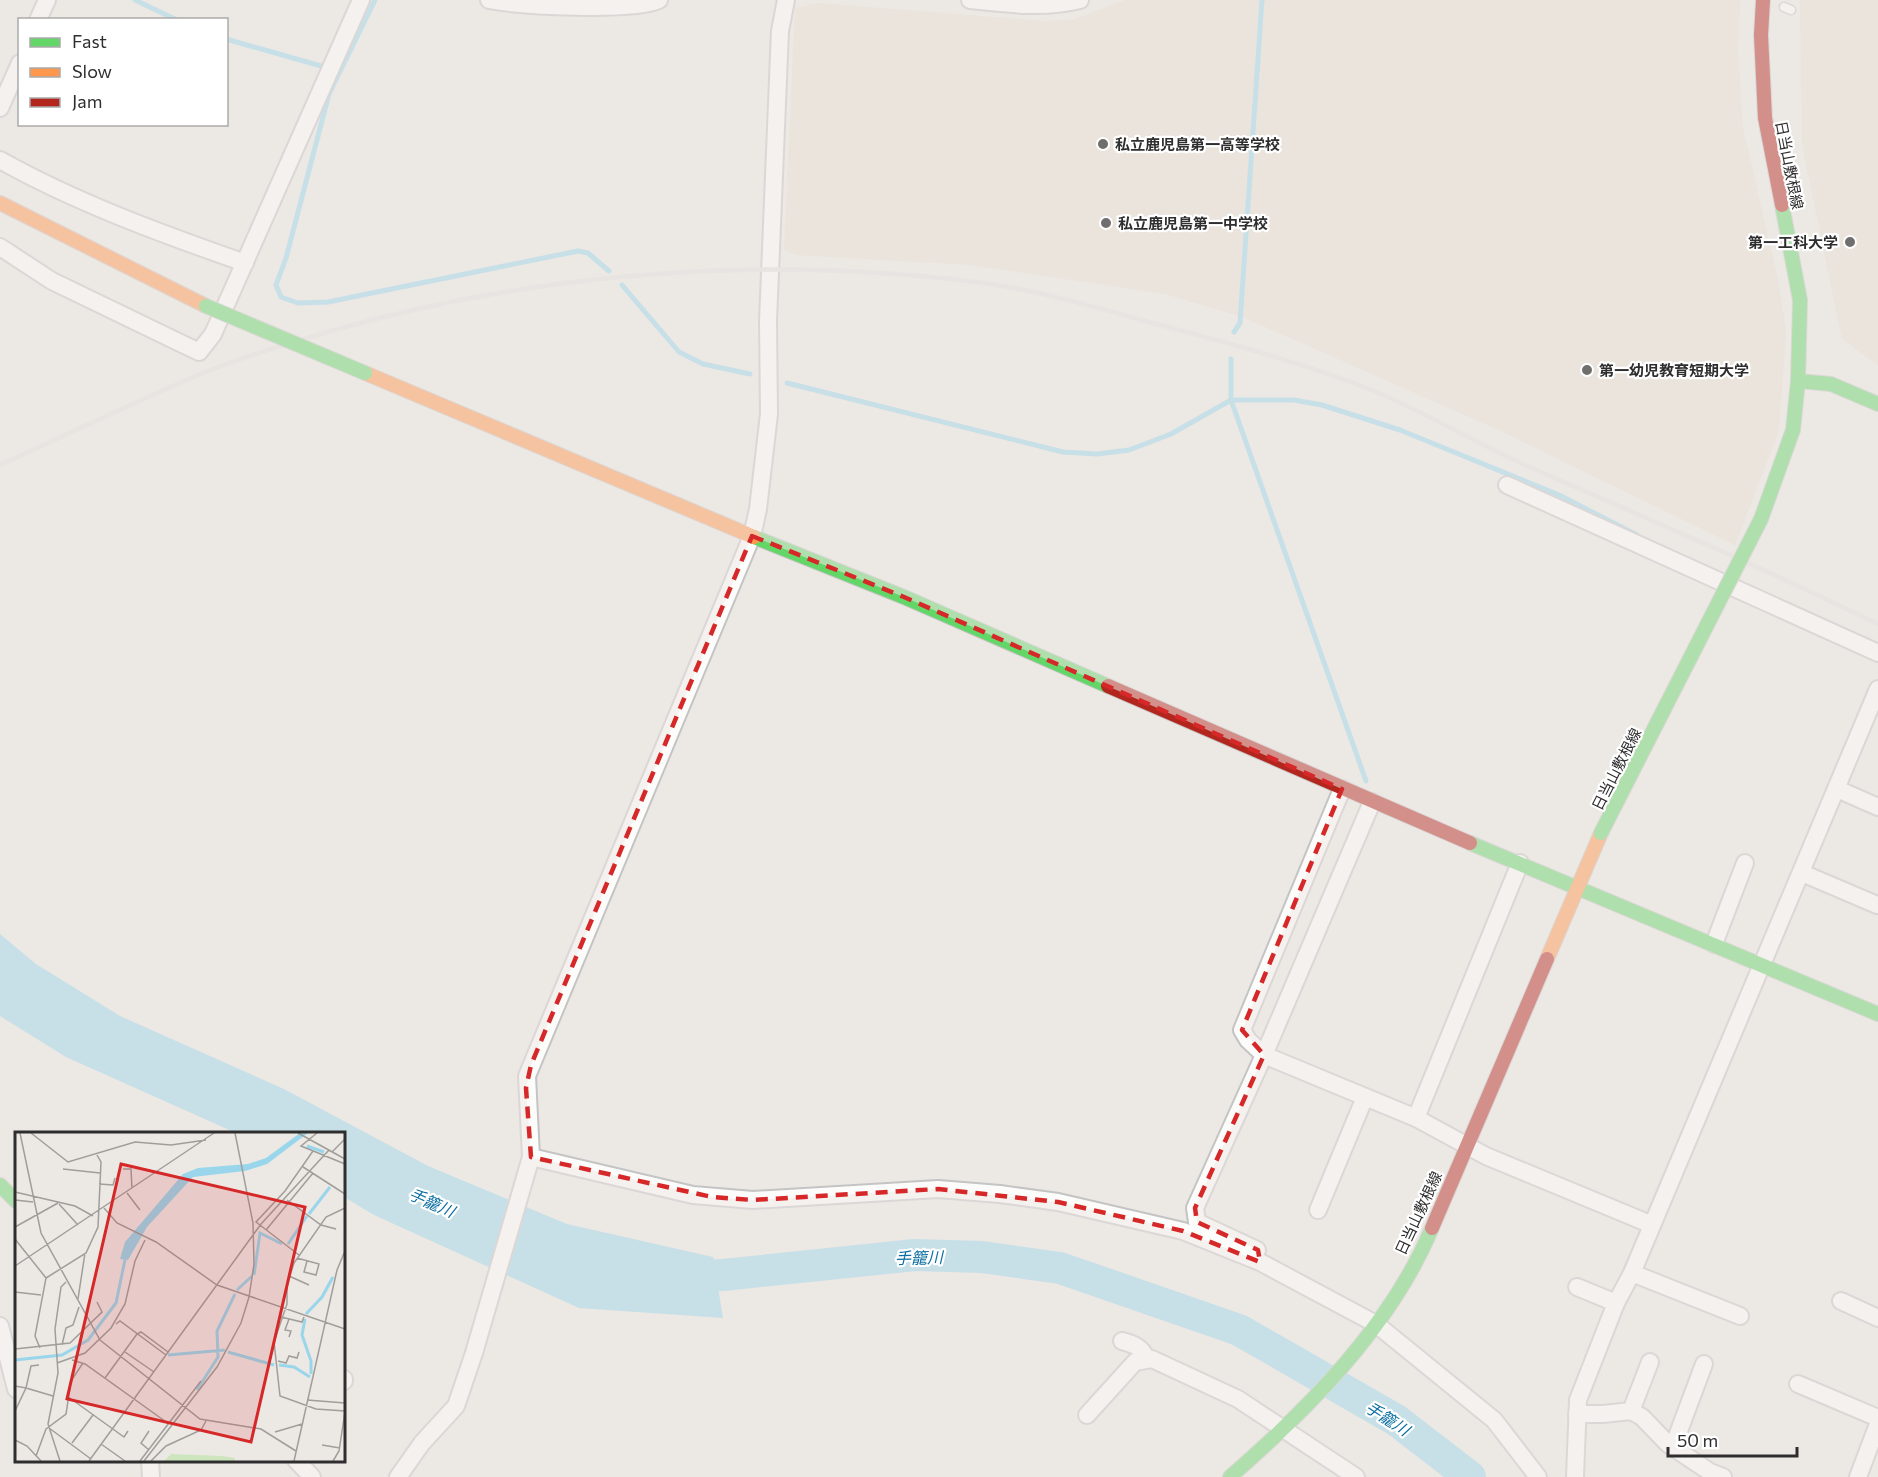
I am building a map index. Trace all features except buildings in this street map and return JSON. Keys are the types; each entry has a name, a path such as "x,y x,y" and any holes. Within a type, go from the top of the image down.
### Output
{"street":[{"path":"39,18 46,0"},
{"path":"0,247 52,281 199,352 213,334 361,0"},
{"path":"489,0 520,5 555,3 624,6 659,0"},
{"path":"398,1477 422,1443 456,1406 529,1162 526,1088 529,1070 643,804 752,536 758,509 769,414 768,321 780,31 786,0"},
{"path":"970,0 1020,6 1051,5 1080,0"},
{"name":"日当山敷根線","path":"1230,1477 1288,1426 1375,1327 1426,1243 1579,890 1601,833 1761,519 1793,430 1798,381 1800,300 1764,118 1761,34 1763,0"},
{"path":"0,108 18,68"},
{"path":"0,160 34,179 168,236 245,263"},
{"path":"0,203 206,306 752,536 904,597 1341,789 1878,1014"},
{"path":"1798,381 1831,384 1878,404"},
{"path":"1507,485 1878,653"},
{"path":"1575,1477 1578,1400 1616,1303 1632,1273 1650,1224 1763,966 1878,689"},
{"path":"1341,789 1242,1030 1248,1040 1264,1055 1416,1118 1486,1156 1650,1224"},
{"path":"1837,789 1878,807"},
{"path":"1260,1262 1258,1250 1197,1222 1194,1208 1264,1055 1372,802"},
{"path":"1416,1118 1520,863"},
{"path":"1714,944 1745,863"},
{"path":"1802,873 1877,905"},
{"path":"1318,1210 1365,1097"},
{"path":"529,1162 712,1197 753,1200 938,1189 1046,1200 1183,1231 1260,1262 1375,1327 1494,1420 1538,1477"},
{"path":"0,1185 15,1200"},
{"path":"1632,1273 1740,1316"},
{"path":"1577,1287 1616,1303"},
{"path":"1841,1301 1878,1318"},
{"path":"0,1326 15,1385"},
{"path":"1122,1341 1133,1344 1143,1352 1146,1358"},
{"path":"1088,1415 1135,1362 1146,1358 1152,1359 1288,1426 1356,1477"},
{"path":"1631,1411 1650,1362"},
{"path":"1673,1447 1704,1364"},
{"path":"1797,1384 1878,1418"},
{"path":"1577,1414 1631,1411 1642,1417 1673,1447 1710,1472 1723,1477"},
{"path":"1858,1477 1878,1424"},
{"path":"150,1462 151,1477"},
{"path":"297,1462 312,1477"}],"highlighted area":[{"path":"752,536 904,597 1342,789 1242,1030 1264,1055 1195,1208 1197,1222 1258,1250 1260,1262 1183,1231 1058,1202 938,1189 753,1200 712,1197 531,1157 526,1088 531,1065"}],"shaded area":[{"path":"1125,0 1740,0 1738,50 1743,128 1779,284 1786,332 1779,431 1735,545 1503,432 1245,318 1165,294 971,265 796,255 784,250 795,8 819,3 1043,21 1072,20"},
{"name":"第一工科大学","path":"1800,0 1878,0 1878,365 1842,339 1802,144"}],"water":[{"path":"0,934 36,964 120,1016 284,1089 428,1166 567,1224 713,1257 723,1318 579,1308 374,1215 345,1198 345,1132 234,1132 66,1057 0,1016"}],"waterway":[{"path":"135,0 173,18"},
{"path":"375,0 329,94 286,258 276,285 281,297 298,303 328,302 578,251 588,253 609,271"},
{"path":"1234,332 1240,323 1262,0"},
{"path":"228,40 321,66"},
{"path":"622,285 679,352 703,364 750,374"},
{"path":"1231,359 1231,400 1366,781"},
{"path":"787,383 1063,452 1097,454 1129,450 1171,434 1231,400 1294,400 1322,405 1400,430 1559,495 1637,535"},
{"name":"手籠川","path":"673,1277 723,1275 915,1255 982,1257 1060,1268 1239,1330 1396,1420 1470,1477"}],"railway":[{"path":"0,465 223,365 331,331 492,294 575,282 658,274 742,270 826,270 909,275 1010,287 1088,305 1228,343 1337,377 1384,395 1525,465 1746,562 1878,624"}],"traffic: fast":[{"path":"1782,205 1800,300 1798,381 1793,430"},
{"path":"206,306 365,373"},
{"path":"1798,381 1831,384 1878,404"},
{"path":"1601,833 1761,519 1793,430"},
{"path":"754,537 904,597 1108,686"},
{"path":"1470,843 1878,1014"},
{"path":"0,1185 15,1200"},
{"path":"1230,1477 1318,1394 1371,1332 1415,1264 1432,1228"}],"traffic: slow":[{"path":"0,203 206,306"},
{"path":"365,373 754,537"},
{"path":"1547,959 1601,833"}],"traffic: jam":[{"path":"1763,0 1761,35 1765,118 1782,205"},
{"path":"1108,686 1470,843"},
{"path":"1432,1228 1547,959"}],"place":[{"name":"私立鹿児島第一高等学校","path":"1103,144"},
{"name":"私立鹿児島第一中学校","path":"1106,223"},
{"name":"第一工科大学","path":"1850,242"},
{"name":"第一幼児教育短期大学","path":"1587,370"}]}
